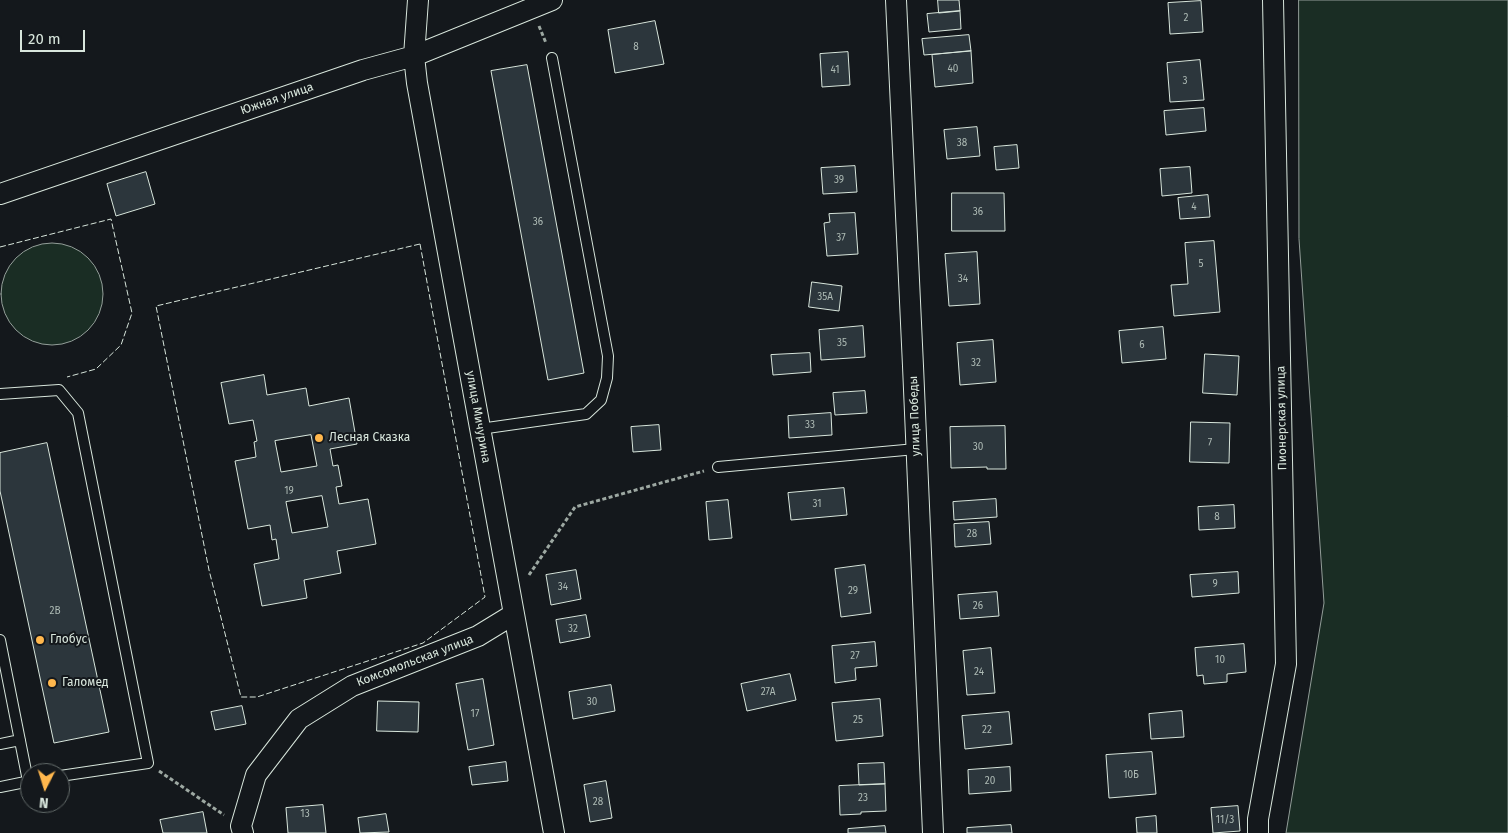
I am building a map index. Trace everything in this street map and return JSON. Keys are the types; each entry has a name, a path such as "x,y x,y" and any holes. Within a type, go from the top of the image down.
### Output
{"street":[{"name":"улица Мичурина","path":"418,0 414,56 417,83 554,833"},
{"name":"Южная улица","path":"0,194 363,70 414,56 552,0"},
{"name":"улица Победы","path":"896,0 933,833"},
{"name":"Пионерская улица","path":"1258,833 1258,820 1286,664 1274,0"},
{"name":"Комсомольская улица","path":"242,830 256,775 299,720 352,686 478,636 513,607"}],"lane":[{"path":"480,429 586,414 601,400 608,378 608,356 552,58"},
{"path":"0,394 59,390 78,413 148,763 70,775"},
{"path":"718,467 916,449"},
{"path":"0,640 25,763"},
{"path":"0,744 20,740"},
{"path":"0,787 20,783"}],"path":[{"path":"532,9 552,58"},
{"path":"513,607 575,507 718,467"},
{"path":"148,763 242,830"}],"green space":[{"path":"1299,0 1508,0 1508,833 1286,833 1324,603 1299,239"},
{"path":"52,243 62,244 81,251 95,265 102,284 102,304 95,323 81,337 62,344 52,345 42,344 23,337 9,323 2,304 1,294 2,284 9,265 23,251 42,244"}],"building":[{"path":"938,0 959,0 960,11 939,13"},
{"path":"1201,1 1203,32 1170,34 1168,3"},
{"path":"960,11 961,29 929,32 927,14"},
{"path":"655,21 664,64 615,73 608,30"},
{"path":"969,35 971,51 924,55 922,39"},
{"path":"971,51 973,83 935,87 932,55"},
{"path":"848,52 850,85 822,87 820,54"},
{"path":"1200,60 1204,100 1170,102 1167,63"},
{"path":"527,65 584,373 548,380 491,71"},
{"path":"1204,108 1206,131 1166,135 1164,111"},
{"path":"977,127 980,156 947,159 944,130"},
{"path":"1017,145 1019,168 996,170 994,147"},
{"path":"855,166 857,192 823,194 821,168"},
{"path":"1190,167 1192,193 1162,196 1160,169"},
{"path":"146,172 155,204 116,216 107,184"},
{"path":"952,193 1004,193 1005,231 952,231"},
{"path":"1208,195 1210,217 1180,219 1178,198"},
{"path":"855,213 858,254 827,256 824,223 830,222 829,214"},
{"path":"1214,241 1220,312 1174,316 1171,285 1188,284 1185,243"},
{"path":"977,252 980,304 949,306 945,254"},
{"path":"812,282 842,286 839,311 809,307"},
{"path":"863,326 865,357 821,360 819,330"},
{"path":"1163,327 1166,359 1122,363 1119,331"},
{"path":"993,340 996,382 960,385 957,343"},
{"path":"810,353 811,372 773,375 771,355"},
{"path":"1205,354 1239,356 1237,395 1203,393"},
{"path":"264,375 267,395 306,388 309,406 349,398 357,444 330,449 333,466 338,465 342,486 336,487 339,504 368,499 376,544 337,551 341,573 304,580 307,598 262,606 254,564 279,559 276,539 272,540 270,525 248,529 235,461 256,457 254,442 257,441 253,420 229,424 221,383","holes":["311,435 317,466 281,472 275,441","322,496 328,527 292,533 286,502"]},
{"path":"865,391 867,413 835,415 833,393"},
{"path":"831,413 832,435 789,438 788,416"},
{"path":"1191,422 1230,423 1229,463 1190,462"},
{"path":"659,425 661,450 633,452 631,427"},
{"path":"1005,426 1006,469 987,469 987,467 951,468 950,427"},
{"path":"47,443 109,732 54,743 0,491 0,453"},
{"path":"844,488 847,515 791,520 788,493"},
{"path":"996,499 997,517 954,520 953,502"},
{"path":"728,500 732,538 709,540 706,502"},
{"path":"1234,505 1235,528 1199,530 1198,507"},
{"path":"989,522 991,544 955,547 954,524"},
{"path":"865,565 871,613 841,617 835,569"},
{"path":"576,570 581,599 551,605 546,575"},
{"path":"1238,572 1239,593 1192,597 1190,575"},
{"path":"997,592 999,616 960,619 958,595"},
{"path":"586,615 590,637 560,643 556,620"},
{"path":"875,642 877,666 855,668 856,680 835,683 832,646"},
{"path":"1244,644 1246,672 1227,674 1227,682 1204,684 1203,675 1197,676 1195,648"},
{"path":"991,648 995,693 967,695 963,651"},
{"path":"790,674 796,700 747,711 741,684"},
{"path":"483,679 494,745 468,750 456,684"},
{"path":"611,685 615,711 573,719 569,692"},
{"path":"880,699 883,736 836,741 832,703"},
{"path":"378,701 419,702 418,732 377,731"},
{"path":"242,706 246,724 215,730 211,712"},
{"path":"1182,711 1184,737 1151,739 1149,714"},
{"path":"1009,712 1012,744 965,749 962,716"},
{"path":"1152,752 1156,794 1109,798 1106,755"},
{"path":"506,762 508,781 472,785 469,767"},
{"path":"884,763 885,784 859,785 858,764"},
{"path":"1010,767 1011,791 969,794 968,770"},
{"path":"606,781 612,818 590,822 584,785"},
{"path":"885,784 886,811 840,815 839,786"},
{"path":"323,805 326,833 288,833 286,808"},
{"path":"1238,806 1240,831 1213,833 1211,808"},
{"path":"203,812 207,833 163,833 160,820"},
{"path":"386,814 389,832 360,833 358,818"},
{"path":"1156,816 1157,833 1137,833 1136,818"},
{"path":"1011,825 1012,833 967,833 967,828"},
{"path":"885,826 886,833 848,833 848,829"}],"fence":[{"path":"0,247 111,219 132,313 121,345 96,369 67,377"},
{"path":"420,244 485,597 423,643 257,697 241,697 209,570 156,306 420,244"}],"place":[{"name":"Лесная Сказка","path":"319,438"},
{"name":"Глобус","path":"40,640"},
{"name":"Галомед","path":"52,683"}]}
